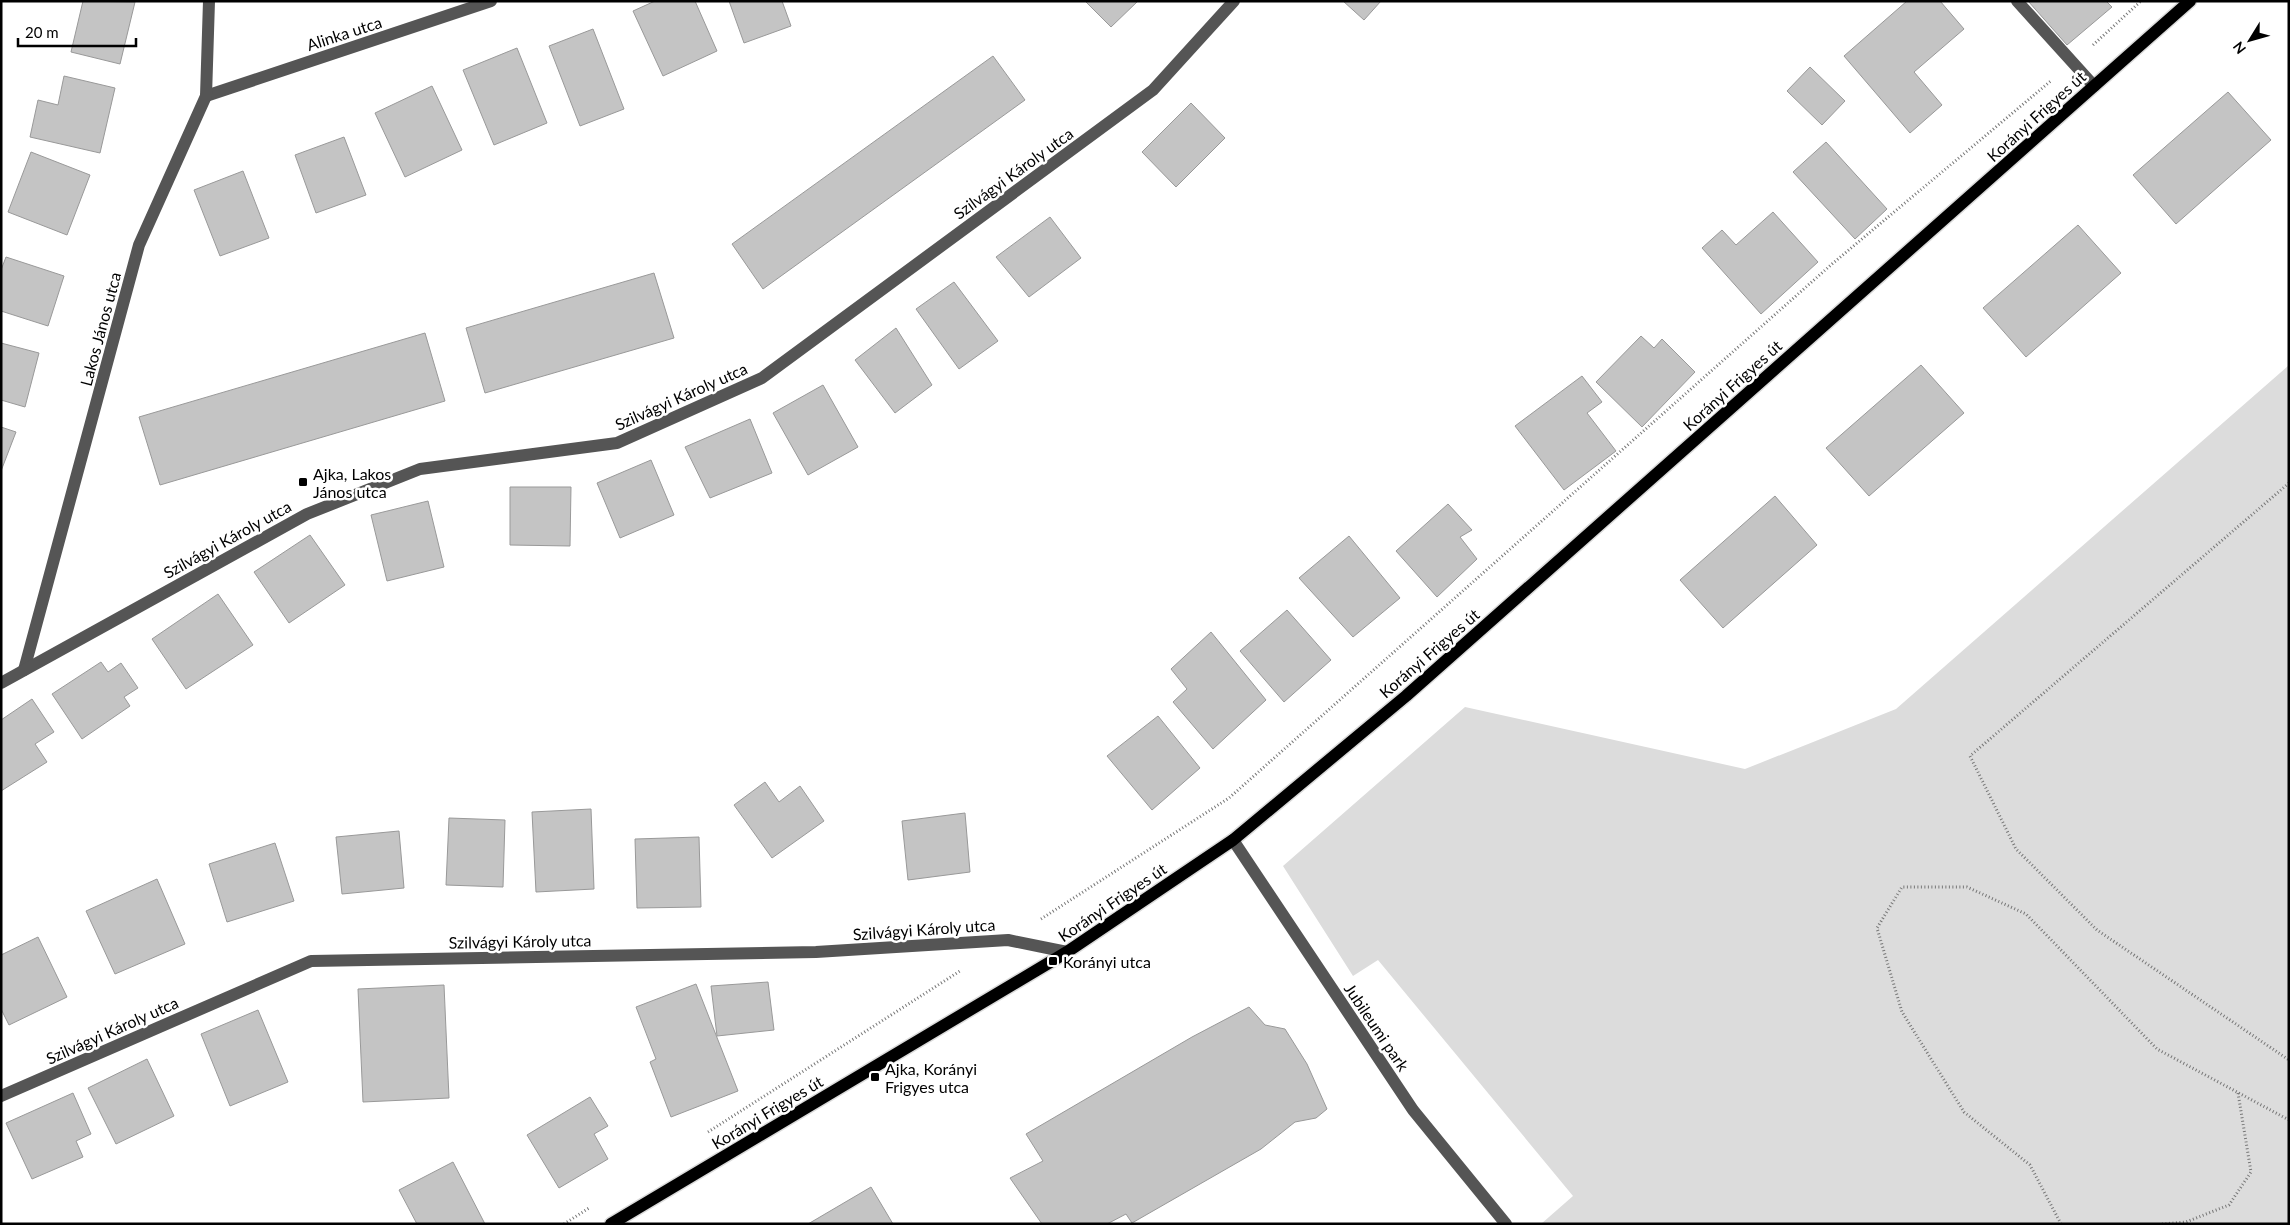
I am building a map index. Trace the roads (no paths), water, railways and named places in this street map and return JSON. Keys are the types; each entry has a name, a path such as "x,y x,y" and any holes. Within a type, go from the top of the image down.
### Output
{"main road":[{"name":"Korányi Frigyes út","path":"611,1224 1067,952 1233,840 1406,696 2190,1"}],"street":[{"name":"Lakos János utca","path":"24,670 139,245 206,96 209,1"},
{"name":"Alinka utca","path":"206,96 491,1"},
{"name":"Szilvágyi Károly utca","path":"1,683 316,510 420,469 616,442 762,378 1153,90 1234,1"},
{"path":"2017,1 2094,86"},
{"name":"Jubileumi park","path":"1233,840 1413,1110 1506,1224"},
{"name":"Szilvágyi Károly utca","path":"1,1096 311,961 816,952 1008,940 1067,952"}],"place":[{"name":"Ajka, Lakos János utca","path":"303,482"},
{"name":"Korányi utca","path":"1053,961"},
{"name":"Ajka, Korányi Frigyes utca","path":"875,1077"}]}
